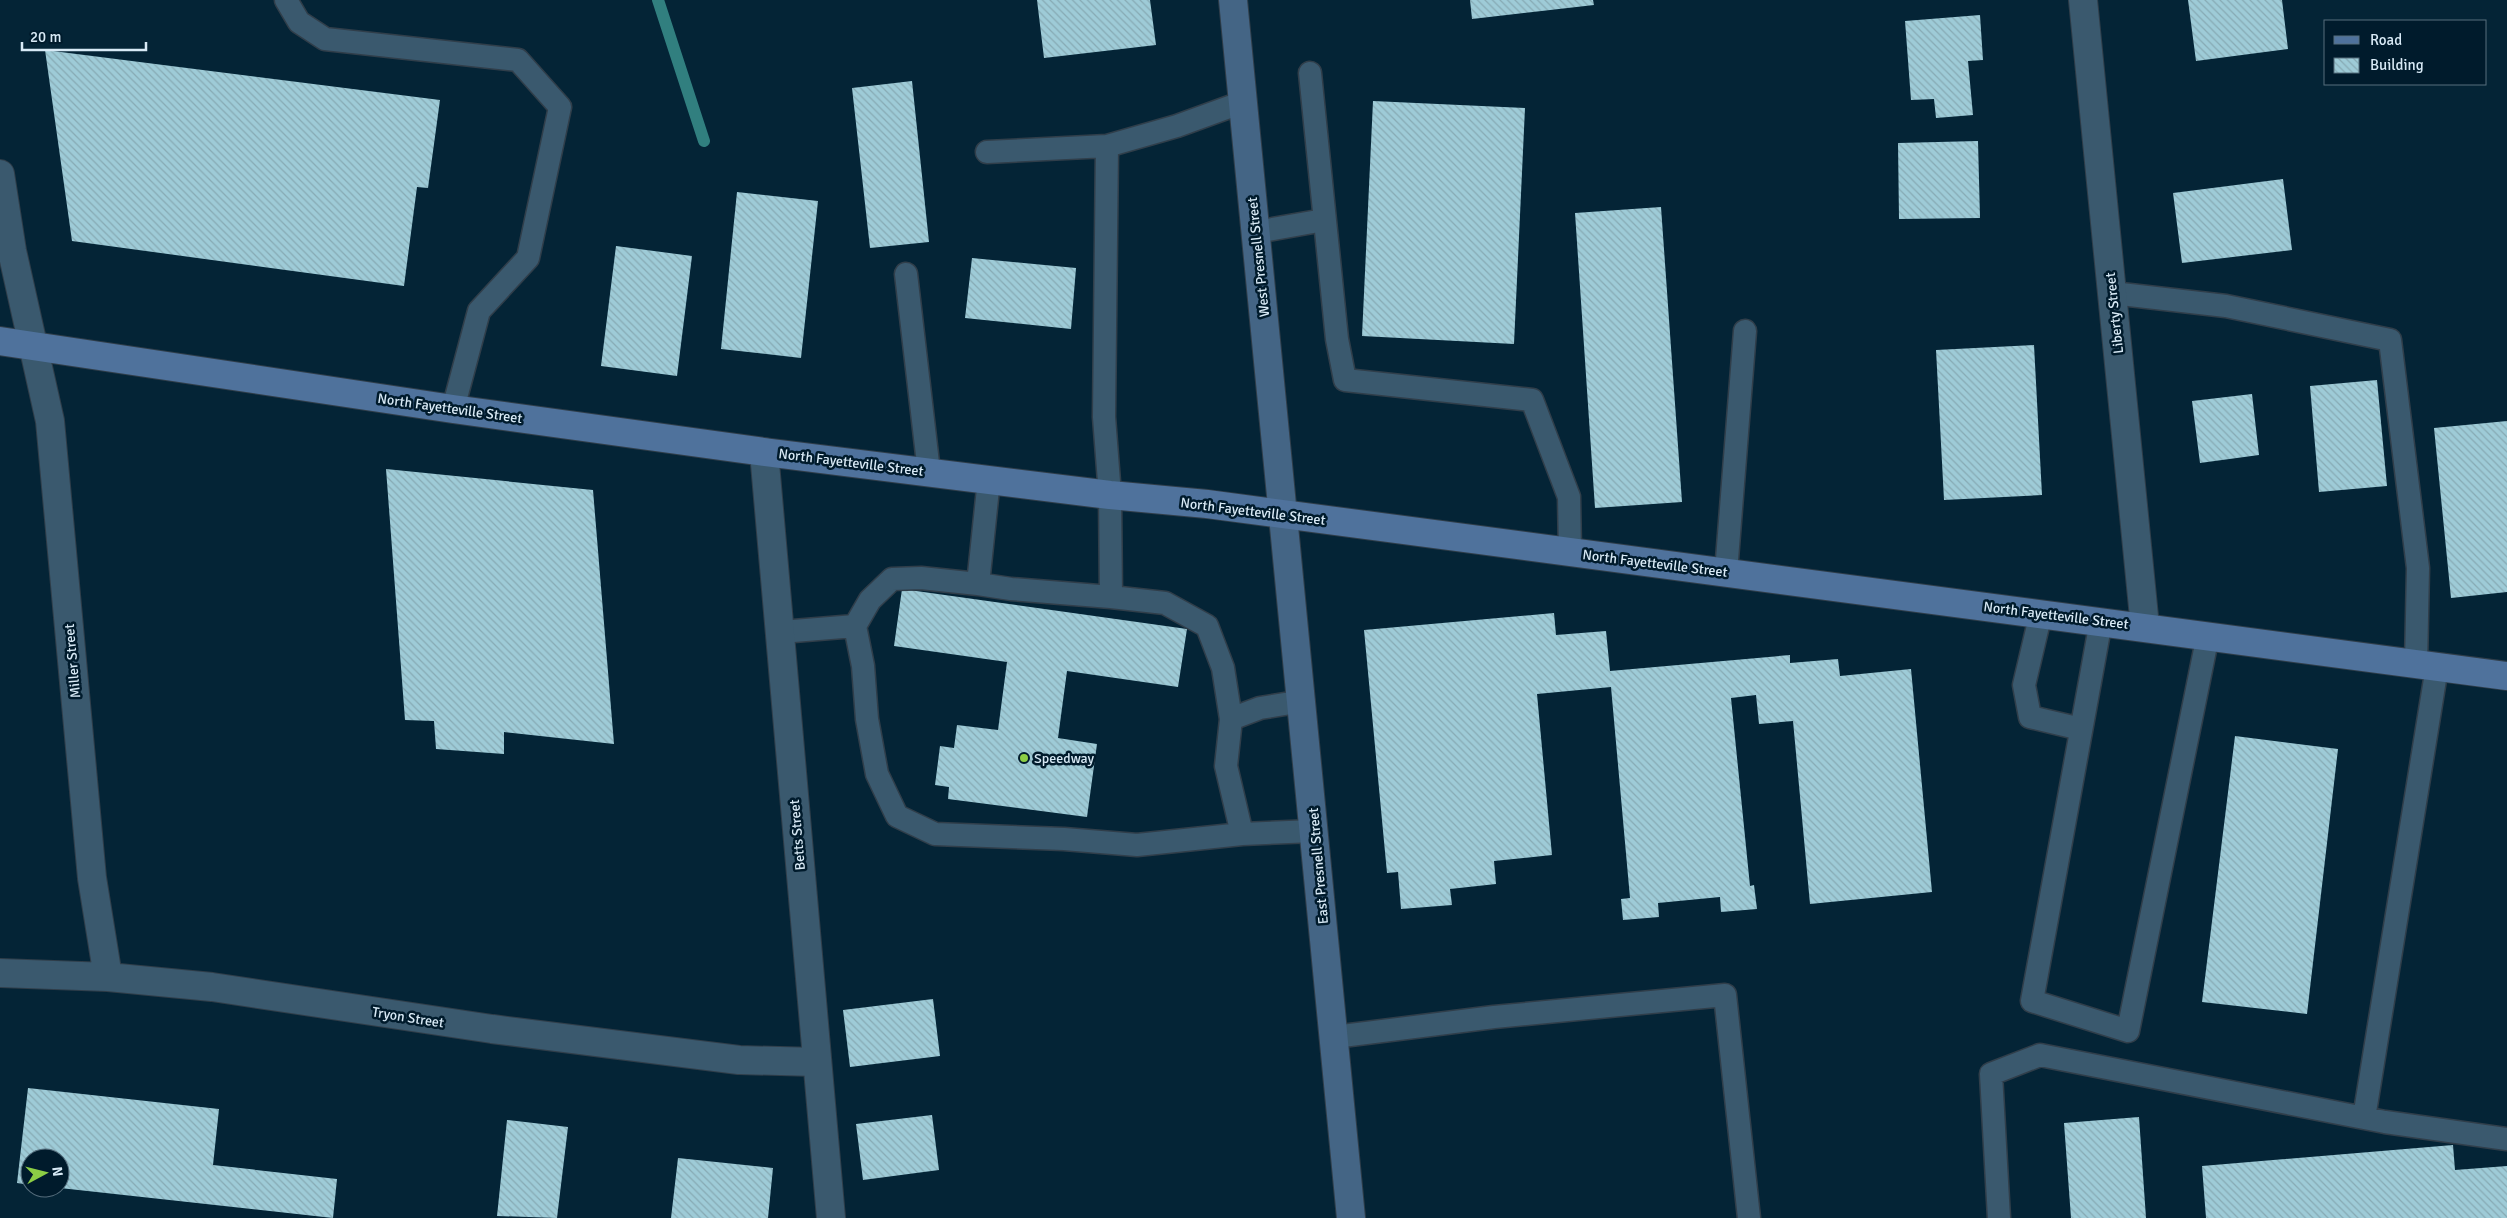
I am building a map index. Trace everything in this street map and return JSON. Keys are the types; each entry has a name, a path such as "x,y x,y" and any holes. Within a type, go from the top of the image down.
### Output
{"main road":[{"name":"West Presnell Street","path":"1233,0 1282,515"},
{"name":"North Fayetteville Street","path":"0,341 453,409 764,452 1110,495 1207,504 2507,676"},
{"name":"East Presnell Street","path":"1282,515 1303,701 1351,1218"}],"street":[{"name":"Liberty Street","path":"2083,0 2145,627"},
{"name":"Miller Street","path":"0,174 12,251 50,421 92,878 108,977"},
{"name":"Betts Street","path":"764,452 831,1218"},
{"name":"Tryon Street","path":"0,973 108,977 212,987 492,1029 738,1060 816,1062"}],"lane":[{"path":"286,0 299,22 325,39 518,60 560,107 528,258 478,311 453,409"},
{"path":"1310,73 1337,339 1345,380 1532,400 1569,497 1570,552"},
{"path":"987,152 1107,146 1178,126 1242,102"},
{"path":"1107,146 1104,417 1110,495 1111,597"},
{"path":"1256,232 1324,220"},
{"path":"906,274 928,472"},
{"path":"2112,294 2226,306 2390,340 2418,568 2427,666 2364,1118"},
{"path":"1726,572 1745,331"},
{"path":"978,584 989,479"},
{"path":"1242,834 1226,766 1231,719 1222,668 1207,626 1164,603 1011,589 921,578 892,579 870,600 855,626 863,666 866,719 877,774 897,816 935,834 1064,839 1138,846 1242,834 1314,830"},
{"path":"2041,613 2024,684 2030,717 2081,729"},
{"path":"2101,621 2032,1001 2128,1030 2208,635"},
{"path":"781,632 855,626"},
{"path":"1231,719 1260,708 1303,701"},
{"path":"1334,1038 1494,1017 1725,995 1749,1218"},
{"path":"1999,1218 1990,1074 2040,1055 2364,1118 2507,1139"}],"building":[{"path":"1037,0 1150,0 1156,45 1044,58"},
{"path":"1470,0 1593,0 1594,5 1472,19"},
{"path":"2188,0 2282,0 2288,49 2196,61"},
{"path":"1980,15 1983,60 1968,61 1973,115 1936,118 1934,99 1911,100 1905,21"},
{"path":"45,50 440,100 428,188 417,187 404,286 72,241"},
{"path":"912,81 929,242 870,248 852,88"},
{"path":"1373,101 1525,108 1514,344 1362,336"},
{"path":"1978,141 1980,218 1899,219 1898,143"},
{"path":"2283,179 2292,250 2182,263 2173,193"},
{"path":"737,192 818,201 801,358 721,349"},
{"path":"1661,207 1682,502 1595,508 1575,213"},
{"path":"616,246 692,256 677,376 601,366"},
{"path":"972,258 1076,268 1071,329 965,318"},
{"path":"2034,345 2042,495 1944,500 1936,350"},
{"path":"2377,380 2387,486 2319,492 2310,386"},
{"path":"2252,394 2259,455 2200,463 2192,401"},
{"path":"2507,421 2507,592 2451,598 2434,428"},
{"path":"386,469 593,490 614,744 504,732 504,754 436,749 434,721 405,720"},
{"path":"902,589 1187,629 1178,687 1067,671 1058,738 1097,744 1087,817 948,799 949,787 935,785 940,746 954,748 957,725 998,730 1007,662 894,646"},
{"path":"1554,613 1556,635 1606,631 1610,671 1790,655 1790,663 1838,659 1840,676 1911,669 1932,892 1810,904 1793,721 1759,724 1756,695 1731,698 1750,886 1754,885 1757,909 1721,912 1720,897 1658,903 1659,917 1623,920 1621,899 1630,898 1611,687 1537,694 1552,855 1494,861 1496,884 1450,889 1452,905 1401,909 1398,872 1387,873 1364,630"},
{"path":"2235,736 2338,749 2307,1014 2202,1002"},
{"path":"933,999 940,1056 850,1067 843,1010"},
{"path":"28,1088 219,1109 213,1165 337,1179 333,1218 70,1189 70,1148 21,1148"},
{"path":"932,1115 939,1170 863,1180 856,1124"},
{"path":"2139,1117 2146,1218 2071,1218 2064,1123"},
{"path":"507,1120 568,1127 557,1218 497,1216"},
{"path":"2453,1145 2455,1170 2507,1166 2507,1218 2206,1218 2202,1166"},
{"path":"20,1157 20,1183 17,1183"},
{"path":"678,1158 773,1168 768,1218 671,1218"}],"waterway":[{"path":"658,0 704,141"}],"place":[{"name":"Speedway","path":"1024,758"}]}
